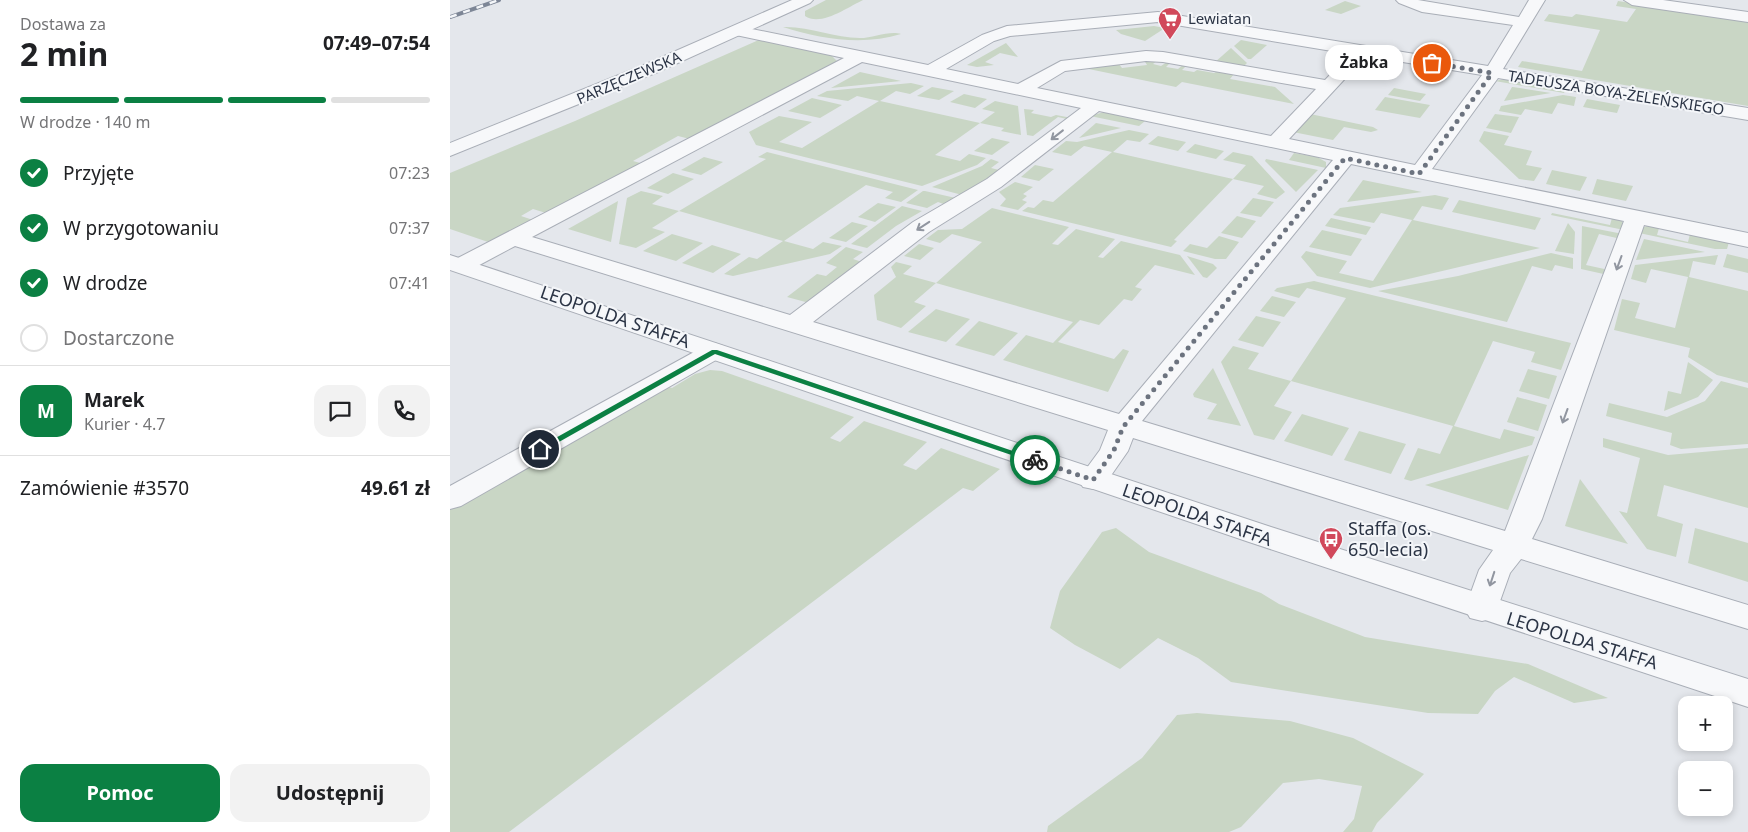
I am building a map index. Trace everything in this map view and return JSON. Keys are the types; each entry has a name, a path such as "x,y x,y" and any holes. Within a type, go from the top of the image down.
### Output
{"street":[{"name":"PARZĘCZEWSKA","path":"450,150 603,89 805,0"},
{"path":"1155,0 1177,20"},
{"path":"1404,0 1422,7 1523,22"},
{"path":"1419,174 1492,73 1537,0"},
{"path":"1632,0 1748,17"},
{"name":"TADEUSZA BOYA-ŻELEŃSKIEGO","path":"929,72 988,38 1007,31 1147,16 1748,114"},
{"path":"737,30 1419,174 1748,240"},
{"path":"1274,143 1362,51"},
{"path":"1022,90 1061,66 1146,56 1163,57 1328,86"},
{"path":"456,264 513,238 859,57"},
{"path":"794,324 921,227 994,183 1096,105"},
{"path":"1093,480 1114,450 1123,427 1345,158"},
{"path":"1482,609 1495,570 1514,545 1527,519 1636,217"},
{"path":"513,238 1123,427 1748,617"},
{"name":"LEOPOLDA STAFFA","path":"456,264 1093,480 1482,609 1748,693"},
{"path":"450,499 714,351"}],"green space":[{"path":"826,0 863,0 826,18 811,19 805,16 805,11"},
{"path":"1345,1 1361,6 1341,14 1325,10"},
{"path":"1618,1 1748,21 1748,106 1518,67 1522,61 1582,71 1600,30 1544,21 1549,14 1572,17 1576,14 1627,22 1636,9 1616,6"},
{"path":"1154,26 1165,28 1145,41 1121,34 1116,30"},
{"path":"783,27 802,28 860,38 892,33 901,34 872,40 842,40 812,35"},
{"path":"761,39 831,55 837,61 831,66 690,139 678,136 633,161 644,164 546,213 533,209 521,216 533,220 491,243 450,229 450,173 575,121"},
{"path":"1241,40 1267,45 1251,59 1248,59 1234,46"},
{"path":"1006,43 1018,57 1000,53 985,62 994,65 977,67 967,65"},
{"path":"1231,48 1247,63 1242,68 1214,63"},
{"path":"1144,60 1158,60 1153,64 1161,66 1171,62 1166,67 1178,69 1184,64 1187,65 1182,70 1194,72 1197,70 1214,73 1218,71 1234,74 1230,79 1275,87 1294,104 1182,82 1176,87 1079,67 1118,63 1122,68 1147,65"},
{"path":"860,72 901,81 831,88"},
{"path":"1509,78 1566,88 1564,93 1495,81"},
{"path":"911,83 924,86 910,94 896,91 880,101 980,123 935,155 960,161 969,154 986,158 977,165 922,186 756,145 749,132 779,116 812,122 779,142 802,148 879,101 857,96 848,101 817,96 827,91"},
{"path":"932,87 954,91 939,100 917,96"},
{"path":"1513,87 1551,93 1504,101"},
{"path":"1394,88 1426,94 1420,101 1388,95"},
{"path":"964,94 987,99 975,108 950,102"},
{"path":"1563,95 1576,97 1574,106 1558,103 1552,114 1525,109 1521,115 1499,111 1501,106"},
{"path":"1385,97 1430,105 1420,118 1375,110"},
{"path":"812,98 842,105 820,118 788,111"},
{"path":"1587,99 1620,105 1617,113 1583,107"},
{"path":"995,101 1018,106 1021,135 1001,131 1004,128 980,123 995,112 982,109"},
{"path":"1024,109 1034,110 1031,113 1051,117 1056,115 1072,118 1071,120 1058,117 1033,136 1027,135"},
{"path":"1104,112 1145,121 1139,126 1090,116"},
{"path":"1310,114 1373,127 1378,130 1371,132 1344,127 1333,140 1293,132"},
{"path":"1495,114 1519,117 1511,133 1486,128"},
{"path":"1096,123 1121,128 1079,138"},
{"path":"1129,130 1149,134 1140,142 1127,140 1113,152 1233,179 1174,240 1177,241 1171,247 1022,211 1028,207 1034,208 1043,200 1053,202 1112,152 1084,146 1071,156 1052,152 1066,141 1077,142"},
{"path":"1484,131 1509,136 1504,145 1532,151 1526,165 1542,168 1534,181 1519,179 1479,141"},
{"path":"1158,136 1186,142 1178,151 1148,144"},
{"path":"992,138 1010,142 992,155 974,151"},
{"path":"1195,144 1224,151 1216,159 1186,152"},
{"path":"767,152 918,190 901,202 885,198 893,192 866,185 784,241 813,249 823,242 842,246 830,254 733,276 724,274 749,257 757,259 783,241 679,211 766,159 758,157"},
{"path":"1233,152 1252,156 1285,192 1276,199 1257,194 1264,186 1233,179 1246,165 1223,160"},
{"path":"1294,153 1317,157 1326,162 1326,168 1289,160"},
{"path":"704,157 723,162 701,175 681,170"},
{"path":"991,159 999,162 991,168 1003,171 966,196 932,187 982,166"},
{"path":"1266,159 1318,170 1296,192 1265,161"},
{"path":"1035,165 1054,169 1039,181 1021,177"},
{"path":"1552,170 1587,177 1580,191 1546,184"},
{"path":"673,173 694,179 668,194 647,188"},
{"path":"1597,179 1633,186 1626,201 1592,194"},
{"path":"1363,180 1422,192 1347,202"},
{"path":"1015,182 1033,187 1023,194 1027,196 1022,200 1027,202 1018,210 1000,206 1006,199 999,192"},
{"path":"641,191 663,196 652,204 679,211 652,228 665,232 636,248 619,244 627,198"},
{"path":"923,191 960,199 949,206 938,202 927,208 906,203"},
{"path":"1435,195 1449,198 1442,210 1422,206 1413,220 1540,248 1370,288 1317,276 1301,257 1306,251 1347,261 1339,273 1373,281 1412,220 1381,213 1374,223 1333,215 1340,208"},
{"path":"1253,198 1274,202 1261,217 1240,213"},
{"path":"1459,200 1541,218 1535,230 1452,212"},
{"path":"618,201 611,242 568,229"},
{"path":"878,203 896,207 875,222 858,217"},
{"path":"902,206 922,211 896,226 867,248 851,244"},
{"path":"992,208 1069,227 1052,244 1058,245 1076,229 1115,239 1098,257 1103,258 1121,241 1180,255 1195,275 1155,265 1135,287 1142,289 1132,301 1124,299 1099,325 1080,320 1058,342 1114,359 1123,349 1129,351 1108,392 1003,360 1026,335 1053,343 1073,322 936,283 982,242 952,234 940,243 926,239 938,230 962,229"},
{"path":"1552,213 1610,225 1612,218 1621,220 1624,224 1624,230 1551,215"},
{"path":"1237,216 1256,221 1242,238 1221,233"},
{"path":"1331,218 1371,227 1366,235 1325,226"},
{"path":"852,222 868,226 846,242 829,238"},
{"path":"1568,223 1575,232 1574,254 1555,251"},
{"path":"1582,226 1623,234 1621,239 1599,234 1586,265 1609,270 1608,275 1581,269"},
{"path":"1647,226 1659,228 1657,235 1688,242 1690,234 1729,242 1727,249 1715,249 1639,233 1641,228"},
{"path":"1322,230 1362,239 1351,256 1309,247"},
{"path":"672,234 703,243 676,261 643,251"},
{"path":"1219,236 1239,242 1226,259 1215,259 1183,251 1190,244 1207,248"},
{"path":"1644,239 1705,252 1636,260"},
{"path":"919,244 934,248 920,260 904,256"},
{"path":"712,245 741,254 713,273 682,263"},
{"path":"846,247 863,252 853,259 865,263 813,304 787,297 817,274 826,276 837,267 826,263"},
{"path":"1551,253 1573,258 1573,269 1555,265 1552,271 1532,266 1507,322 1378,291 1458,276"},
{"path":"1727,254 1748,259 1748,273 1723,267"},
{"path":"1718,255 1715,265 1693,261 1689,277 1748,291 1748,383 1717,375 1688,357 1690,348 1614,330 1622,299 1640,303 1635,318 1675,328 1688,277 1651,269 1646,283 1631,279 1635,265"},
{"path":"1187,256 1213,264 1217,268 1207,278 1203,277"},
{"path":"896,262 912,266 903,274 936,283 914,302 926,306 901,328 877,320 874,295 896,277 891,267"},
{"path":"1314,281 1571,343 1561,370 1531,362 1535,352 1493,341 1454,426 1500,439 1504,429 1535,437 1532,445 1411,481 1404,479 1418,448 1440,454 1453,426 1291,381 1346,298 1307,288 1299,298 1274,291 1277,288"},
{"path":"1272,296 1296,302 1284,317 1260,311"},
{"path":"936,309 970,319 946,342 908,332"},
{"path":"1256,316 1281,322 1263,347 1238,340"},
{"path":"979,321 1018,333 994,356 955,345"},
{"path":"1233,346 1259,353 1248,369 1291,381 1274,406 1292,412 1274,440 1254,435 1221,362"},
{"path":"1688,362 1713,380 1698,397 1664,411 1668,391 1681,394"},
{"path":"1213,368 1241,426 1207,419 1217,404 1194,397 1193,394"},
{"path":"1528,369 1557,376 1549,399 1519,391"},
{"path":"710,370 722,371 854,417 830,438 840,442 864,421 927,442 903,465 916,470 941,448 1000,469 973,491 963,488 509,832 450,832 450,510 669,387 672,388 695,374"},
{"path":"1721,381 1748,388 1748,444 1681,449 1670,445 1672,433 1606,416 1609,403 1667,417 1705,401"},
{"path":"1517,397 1547,405 1538,431 1507,422"},
{"path":"1302,414 1349,428 1332,456 1284,441"},
{"path":"1359,431 1406,444 1391,474 1344,460"},
{"path":"1603,438 1668,455 1748,448 1748,508 1664,485 1657,516 1683,524 1676,557 1647,549 1619,511 1627,513 1640,458 1603,447"},
{"path":"1529,455 1508,510 1425,485"},
{"path":"1580,479 1628,544 1565,526"},
{"path":"1116,528 1149,552 1261,593 1279,604 1365,637 1528,664 1608,698 1574,703 1514,677 1495,691 1478,714 1428,713 1231,682 1198,658 1158,638 1120,669 1075,645 1050,628 1060,591 1102,532"},
{"path":"1695,528 1748,543 1748,582 1688,563"},
{"path":"1197,713 1290,721 1353,738 1424,774 1377,823 1372,832 1343,832 1354,819 1362,786 1319,779 1283,783 1241,827 1229,832 1047,832 1048,826 1142,758 1177,715"}],"railway":[{"path":"450,17 499,0"}],"way so far":[{"path":"1035,460 1093,480 1114,450 1123,427 1345,158 1419,174 1492,73 1432,63"}],"place":[{"name":"Lewiatan","path":"1170,40"},
{"name":"Żabka","path":"1432,63"},
{"name":"Staffa (os. 650-lecia)","path":"1331,560"}],"route":[{"path":"540,449 714,351 1035,460"}]}
